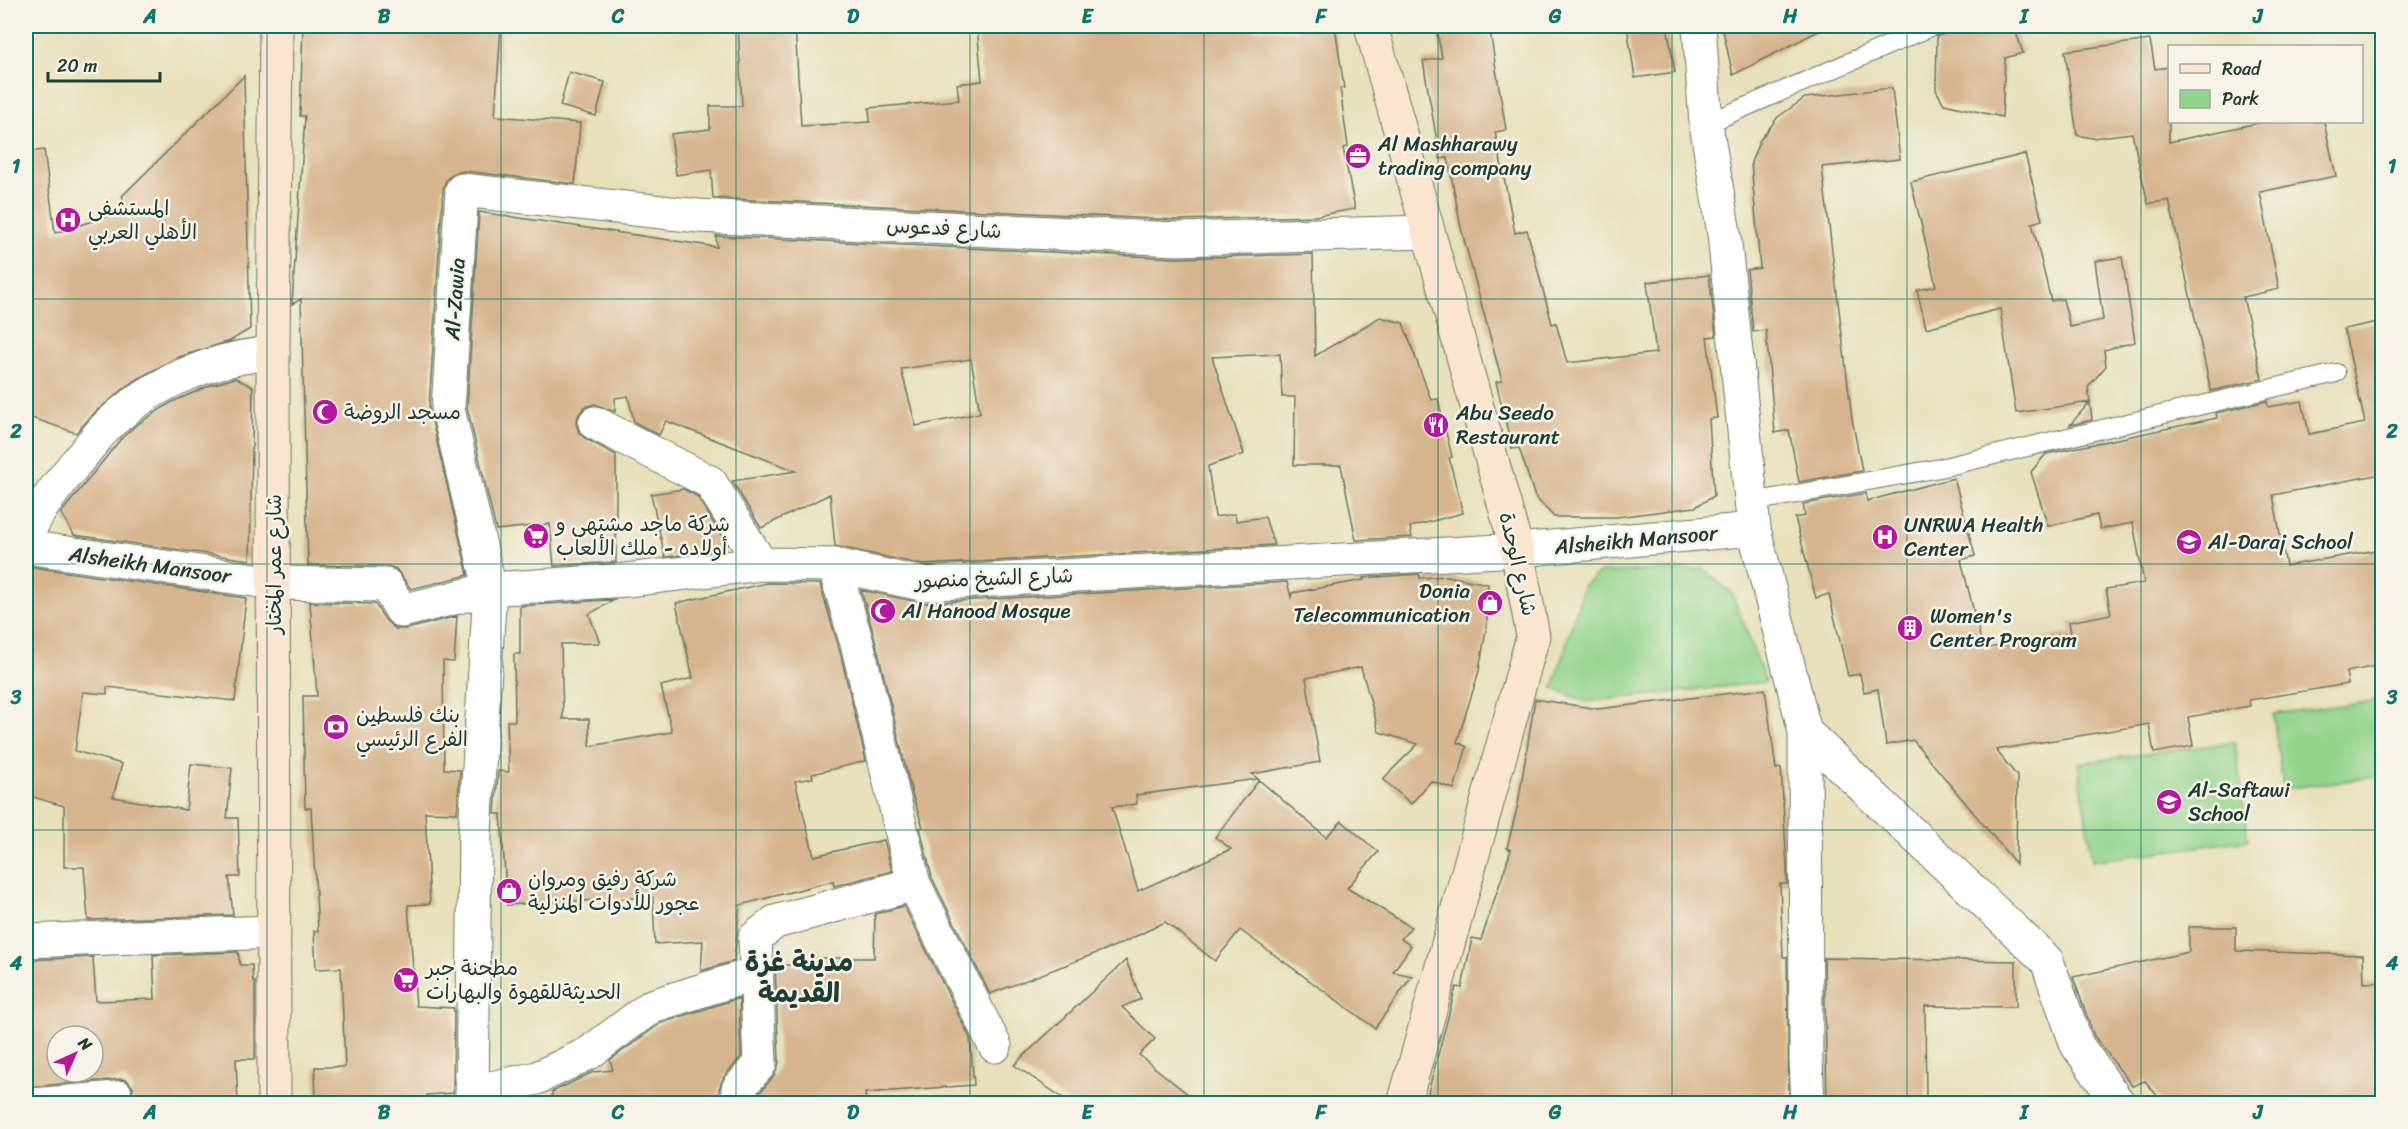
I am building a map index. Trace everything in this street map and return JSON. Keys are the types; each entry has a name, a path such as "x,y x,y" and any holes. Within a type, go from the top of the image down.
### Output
{"main road":[{"name":"شارع عمر المختار","path":"274,1104 273,353 276,26"},
{"name":"شارع الوحدة","path":"1371,26 1517,550 1533,636 1404,1104"}],"street":[{"path":"1700,26 1706,124 1724,234 1753,515 1805,732 1808,1104"},
{"name":"شارع فدعوس","path":"462,190 698,216 1165,238 1427,232"},
{"name":"Al-Zawia","path":"462,190 448,409 490,589 475,832 472,1098"},
{"path":"26,538 44,501 106,428 132,405 162,386 217,362 273,353"},
{"path":"595,423 710,482 761,564"},
{"name":"Alsheikh Mansoor","path":"1517,550 1753,515"},
{"name":"Alsheikh Mansoor","path":"26,547 274,583"},
{"name":"شارع الشيخ منصور","path":"274,583 386,585 402,611 490,589 627,580 761,564 834,565 922,584 1517,550"},
{"path":"834,565 858,647 914,884 995,1046"},
{"path":"1805,732 2047,962 2076,1045 2119,1104"},
{"path":"738,1104 738,1089 760,1064 755,938 775,922 914,884"},
{"path":"26,941 273,932"},
{"path":"472,1098 537,1078 590,1053 652,1006 757,973"}],"lane":[{"path":"1706,124 1933,26"},
{"path":"1753,515 2336,373"},
{"path":"26,1098 122,1090"}],"green space":[{"path":"1703,569 1732,593 1766,682 1586,702 1553,688 1584,585 1600,572"},
{"path":"2382,700 2382,776 2283,789 2273,714"},
{"path":"2235,742 2248,840 2092,861 2078,763"}],"building":[{"path":"303,26 501,26 495,116 580,123 575,184 464,171 454,173 446,180 443,189 429,408 468,575 411,589 396,569 387,566 308,565 301,299 292,304 305,116 300,116"},
{"path":"738,26 795,26 801,126 870,122 869,108 959,100 957,84 982,81 977,26 1204,26 1298,31 1297,26 1335,26 1344,88 1340,88 1348,147 1343,148 1355,209 1315,216 1177,220 713,198 711,170 676,175 671,134 710,129 710,106 742,106"},
{"path":"1436,26 1489,26 1506,130 1495,132 1515,233 1527,230 1552,324 1556,323 1567,363 1656,353 1647,282 1709,275 1716,336 1707,337 1717,418 1709,419 1714,496 1695,507 1617,517 1554,517 1535,497 1519,448 1512,449 1496,382 1502,381 1461,228 1448,158 1440,159 1423,61 1442,58"},
{"path":"1627,26 1667,26 1675,72 1635,78"},
{"path":"1722,26 1828,26 1733,75"},
{"path":"1973,26 2014,26 2023,53 2005,58 2002,117 1944,104 1936,90 1937,36"},
{"path":"2150,40 2155,69 2168,67 2169,142 2258,123 2324,123 2336,176 2260,192 2279,289 2243,297 2262,379 2211,391 2169,200 2148,204 2132,133 2092,138 2077,135 2065,51"},
{"path":"569,72 605,82 596,116 560,106"},
{"path":"244,76 250,329 230,341 176,358 134,381 95,412 76,433 26,416 26,152 44,150 55,233 127,210 122,196"},
{"path":"1892,88 1900,159 1822,167 1852,419 1862,471 1799,482 1789,430 1775,433 1766,330 1753,332 1747,270 1760,268 1751,162 1760,140 1778,117 1805,98"},
{"path":"2025,154 2042,220 2032,223 2051,301 2063,299 2070,327 2103,320 2095,261 2122,257 2135,342 2104,350 2106,366 2088,387 2090,402 2016,413 2000,309 1926,328 1917,290 1936,286 1911,182"},
{"path":"479,212 717,247 716,236 1176,258 1313,254 1315,356 1380,317 1403,323 1431,400 1438,399 1452,457 1449,458 1463,513 1410,527 1412,537 1356,540 1341,465 1294,465 1295,397 1282,397 1280,354 1212,357 1244,454 1208,466 1215,517 1235,514 1236,521 1265,517 1274,545 923,565 835,546 830,494 761,528 732,481 796,471 666,421 659,435 634,422 628,396 615,398 615,412 595,404 585,407 576,423 579,433 586,439 616,455 616,562 554,566 550,524 496,530 467,407","holes":["971,359 980,413 916,426 901,369"]},
{"path":"2382,321 2382,474 2273,495 2286,566 2382,549 2382,665 2346,672 2348,684 2249,700 2250,706 2188,717 2193,746 2154,753 2149,724 1996,750 2017,776 2016,864 1913,740 1886,745 1878,689 1864,692 1860,674 1848,676 1829,594 1816,598 1795,518 1805,516 1803,504 1866,493 1867,501 1954,478 1975,556 1961,560 1983,649 2071,633 2069,622 2111,614 2106,589 2144,583 2133,523 2100,529 2097,515 2048,526 2031,472 2046,454 2217,418 2216,413 2267,401 2268,407 2302,401 2309,434 2365,423 2344,329"},
{"path":"235,378 253,387 250,560 74,535 61,513 120,440 136,425 172,402 211,385"},
{"path":"2090,402 2092,420 2070,425"},
{"path":"683,489 697,496 727,545 715,551 665,557 651,494"},
{"path":"26,566 246,598 235,701 107,687 107,694 83,692 75,751 122,764 113,797 186,810 191,764 232,768 227,818 238,818 240,877 229,877 233,915 88,920 84,867 64,867 64,806 26,795"},
{"path":"1419,574 1420,578 1447,576 1488,584 1487,624 1479,671 1457,742 1467,747 1454,789 1431,781 1411,804 1383,779 1418,744 1379,732 1361,667 1306,678 1320,762 1252,774 1258,779 1136,795 1137,804 1112,807 1138,891 1231,849 1215,837 1259,780 1326,837 1342,821 1378,852 1347,888 1411,927 1401,939 1411,946 1393,972 1412,976 1375,1028 1240,930 1215,961 1165,922 1120,944 990,994 932,878 920,828 923,827 912,794 861,590 923,603 1287,582 1291,597 1292,593 1364,580 1363,578"},
{"path":"767,583 820,584 840,652 866,761 812,774 813,778 795,781 814,856 884,840 892,871 834,886 833,881 740,905 734,961 701,971 703,941 655,944 653,897 507,905 501,814 495,814 498,771 509,772 507,721 515,721 514,654 520,654 520,606 616,599 589,614 600,643 561,644 563,719 589,719 590,746 672,732 661,686 693,678 676,603"},
{"path":"310,602 375,604 386,621 396,629 407,629 457,616 454,662 443,661 444,769 460,770 457,813 425,812 430,904 408,905 416,1006 454,1008 453,1093 427,1095 427,1100 387,1100 387,1104 316,1104 315,1067 345,1067 341,968 316,969 314,931 318,931 311,808 305,808 303,696 317,696"},
{"path":"1765,689 1776,769 1781,768 1787,867 1787,884 1780,884 1783,957 1787,957 1789,1104 1425,1104 1456,987 1462,988 1472,938 1481,940 1511,850 1507,848 1518,804 1535,699 1598,709"},
{"path":"904,906 970,1038 974,1085 865,1093 866,1101 844,1104 757,1104 757,1096 774,1076 779,1063 775,965 810,965 810,958 874,958 875,914"},
{"path":"2189,927 2236,927 2236,951 2363,955 2364,983 2382,982 2382,1104 2164,1104 2145,1081 2132,1086 2094,1036 2073,977 2189,952"},
{"path":"238,952 240,965 252,965 253,982 255,982 255,1059 236,1059 238,1104 95,1104 129,1099 133,1088 127,1080 105,1080 105,1024 45,1024 45,1084 62,1084 26,1087 26,960 93,957 96,1001 155,999 153,955"},
{"path":"1824,958 2016,961 2016,1007 1925,1006 1926,1104 1827,1104"},
{"path":"1126,960 1141,999 1122,1007 1155,1039 1139,1055 1200,1104 1072,1104 1014,1065"},
{"path":"739,998 741,1057 724,1077 719,1089 719,1104 553,1104 552,1092 593,1072 613,1070 610,1060 661,1023"}],"place":[{"name":"Al Mashharawy trading company","path":"1358,156"},
{"name":"المستشفى الأهلي العربي","path":"68,220"},
{"name":"مسجد الروضة","path":"325,412"},
{"name":"Abu Seedo Restaurant","path":"1436,425"},
{"name":"شركة ماجد مشتهى و أولاده - ملك الألعاب","path":"536,536"},
{"name":"UNRWA Health Center","path":"1885,537"},
{"name":"Al-Daraj School","path":"2189,542"},
{"name":"Donia Telecommunication","path":"1490,603"},
{"name":"Al Hanood Mosque","path":"883,611"},
{"name":"Women's Center Program","path":"1910,628"},
{"name":"بنك فلسطين الفرع الرئيسي","path":"336,727"},
{"name":"Al-Saftawi School","path":"2169,802"},
{"name":"شركة رفيق ومروان عجور للأدوات المنزلية","path":"509,891"},
{"name":"مطحنة جبر الحديثةللقهوة والبهارات","path":"406,980"}],"district":[{"name":"مدينة غزة القديمة","path":"799,978"}]}
